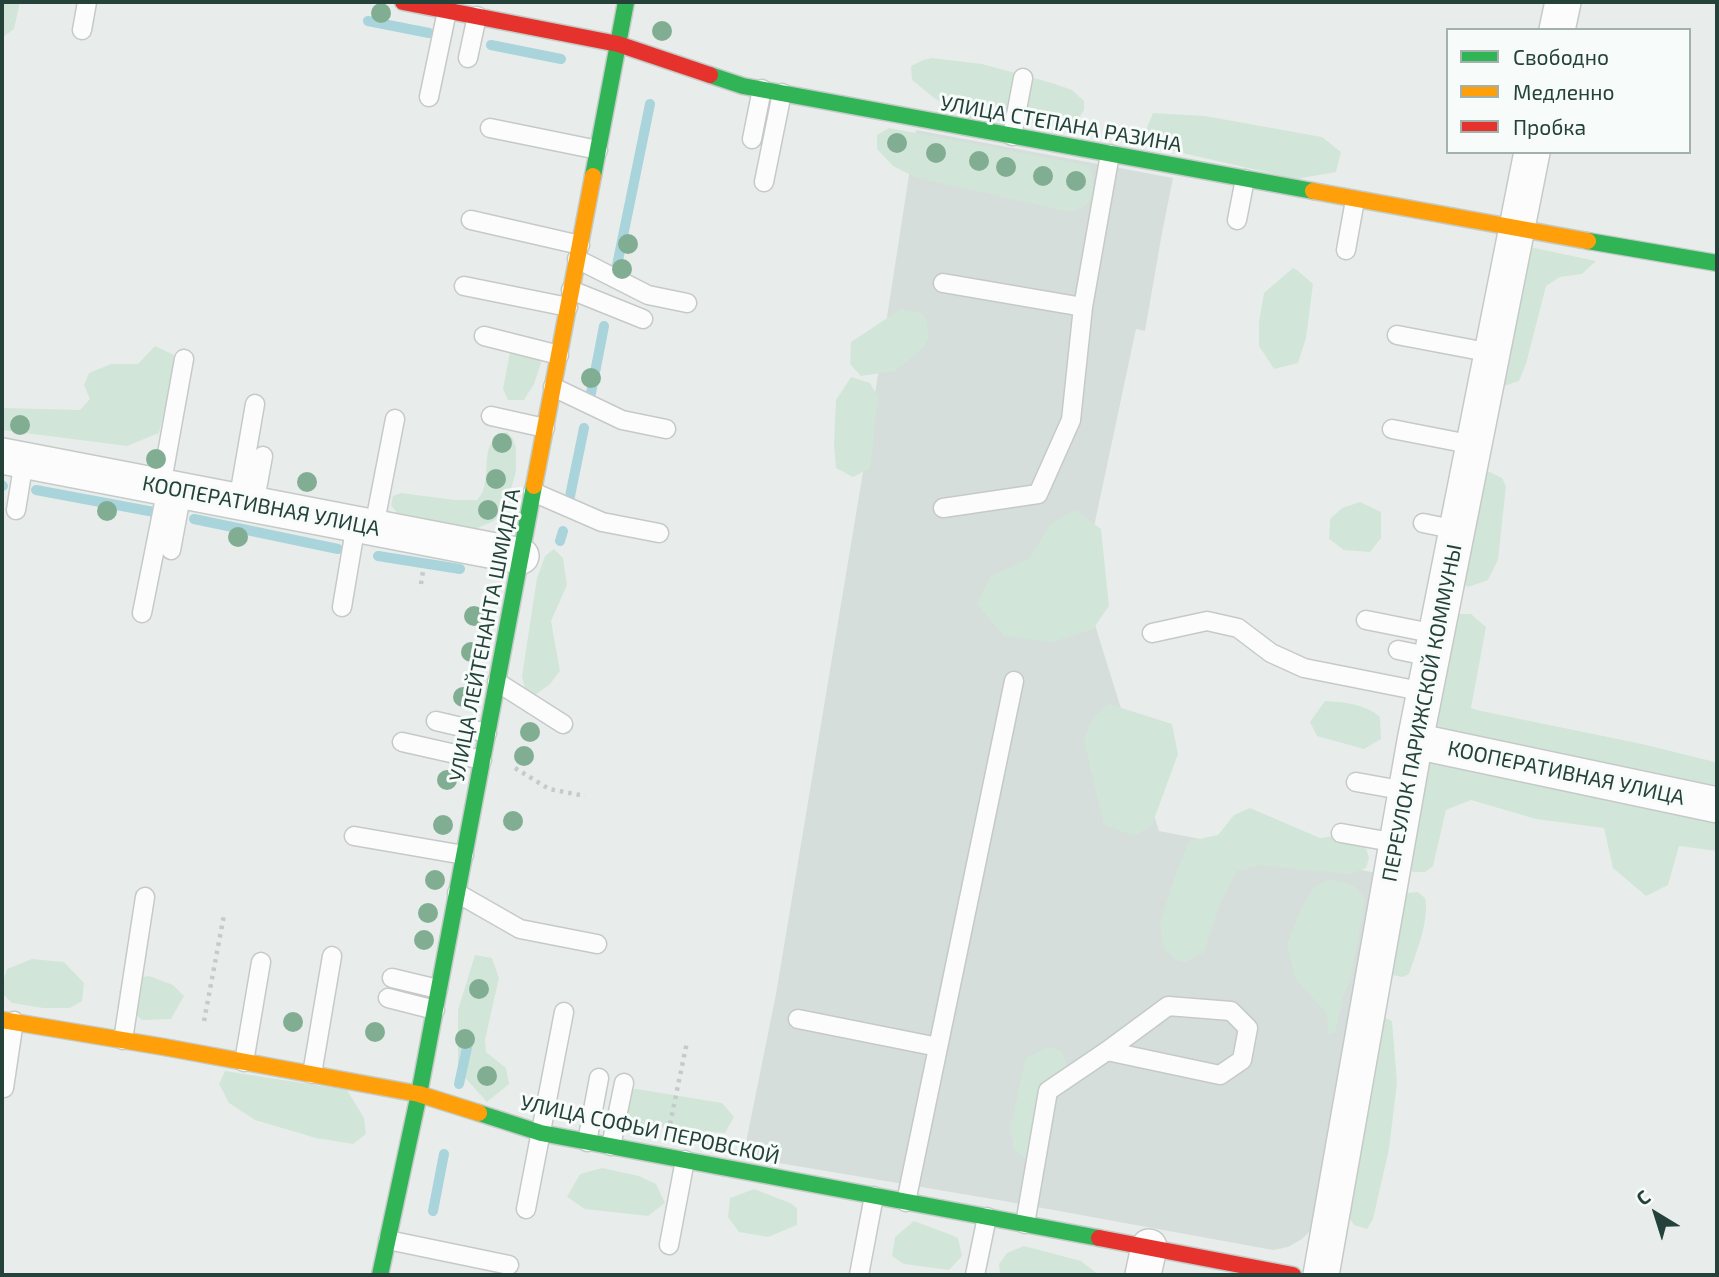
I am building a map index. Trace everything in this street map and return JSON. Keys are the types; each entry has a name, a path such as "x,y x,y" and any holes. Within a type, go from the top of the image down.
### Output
{"street":[{"name":"УЛИЦА СТЕПАНА РАЗИНА","path":"403,2 618,44 743,86 1355,200 1717,263"},
{"name":"УЛИЦА ЛЕЙТЕНАНТА ШМИДТА","path":"380,1275 419,1094 626,2"},
{"path":"1558,28 1563,2"},
{"name":"ПЕРЕУЛОК ПАРИЖСКОЙ КОММУНЫ","path":"1321,1275 1415,741 1532,154"},
{"name":"КООПЕРАТИВНАЯ УЛИЦА","path":"13,458 521,556"},
{"name":"КООПЕРАТИВНАЯ УЛИЦА","path":"1415,741 1717,805"},
{"name":"УЛИЦА СОФЬИ ПЕРОВСКОЙ","path":"8,1021 419,1094 541,1133 1025,1224 1146,1261 1293,1275"}],"lane":[{"path":"82,30 88,2"},
{"path":"429,97 447,11"},
{"path":"468,58 477,16"},
{"path":"1012,136 1023,78"},
{"path":"752,139 762,89"},
{"path":"764,182 782,93"},
{"path":"490,128 598,150"},
{"path":"943,508 1038,494 1071,420 1083,307 1110,154"},
{"path":"1237,220 1245,179"},
{"path":"1346,250 1355,200"},
{"path":"471,220 578,252 648,295 687,303"},
{"path":"943,283 1083,307"},
{"path":"464,286 570,298 643,319"},
{"path":"1397,335 1492,353"},
{"path":"484,336 559,355"},
{"path":"142,613 170,488 184,359"},
{"path":"553,387 622,420 666,429"},
{"path":"246,503 255,404"},
{"path":"491,416 545,428"},
{"path":"342,607 395,419"},
{"path":"1392,429 1474,445"},
{"path":"246,503 263,456"},
{"path":"13,458 16,510"},
{"path":"170,488 171,550"},
{"path":"533,492 602,522 659,533"},
{"path":"1423,523 1457,530"},
{"path":"1366,620 1434,646"},
{"path":"1152,633 1207,621 1238,628 1271,653 1304,668 1425,692"},
{"path":"1398,650 1434,646"},
{"path":"906,1202 1014,681"},
{"path":"497,682 563,724"},
{"path":"436,721 485,747"},
{"path":"402,742 485,747"},
{"path":"1356,782 1406,791"},
{"path":"1341,833 1397,843"},
{"path":"354,836 464,855"},
{"path":"457,893 520,929 597,944"},
{"path":"123,1040 145,897"},
{"path":"312,1074 332,956"},
{"path":"244,1062 261,962"},
{"path":"393,978 438,989"},
{"path":"388,999 435,1010"},
{"path":"1025,1224 1048,1091 1168,1006 1231,1011 1248,1028 1242,1060 1220,1075 1108,1051"},
{"path":"526,1209 564,1012"},
{"path":"798,1019 938,1047"},
{"path":"4,1088 8,1021"},
{"path":"587,1142 599,1078"},
{"path":"611,1146 624,1083"},
{"path":"669,1245 685,1160"},
{"path":"859,1275 874,1196"},
{"path":"975,1275 988,1217"},
{"path":"388,1240 509,1265"}],"path":[{"path":"485,747 549,789 585,796"},
{"path":"198,1053 224,915"},
{"path":"663,1156 687,1042"}],"shaded area":[{"path":"916,130 1173,178 1145,331 1136,329 1082,583 1159,831 1382,874 1312,1229 1288,1247 1273,1250 743,1157 776,994 861,484"}],"green space":[{"path":"2,2 20,2 14,29 4,36 2,36"},
{"path":"932,58 982,64 1052,83 1072,90 1084,101 1084,110 1074,122 1056,126 968,118 934,98 912,80 911,66"},
{"path":"1153,113 1205,116 1322,137 1341,152 1336,172 1296,179 1165,149 1146,130"},
{"path":"889,128 1090,166 1092,195 1086,205 1071,212 915,177 893,166 877,149 877,135"},
{"path":"1520,245 1596,261 1582,274 1560,277 1546,286 1519,381 1504,386 1493,378"},
{"path":"1293,268 1313,284 1306,338 1298,363 1274,369 1259,346 1259,322 1264,293"},
{"path":"901,309 923,314 927,322 928,337 925,346 895,371 861,376 850,364 851,342"},
{"path":"155,346 174,355 172,379 159,433 127,446 2,430 2,408 80,410 90,399 84,385 89,373 111,364 138,364"},
{"path":"511,347 533,348 541,363 534,384 524,400 508,400 503,389"},
{"path":"851,377 870,383 878,397 870,468 853,477 836,468 834,444 836,400"},
{"path":"507,432 516,448 516,471 506,507 494,521 475,529 397,513 391,505 393,496 401,493 477,500 483,492 487,457 492,442"},
{"path":"1490,472 1502,478 1506,486 1498,560 1488,580 1468,587 1455,575 1477,475"},
{"path":"1360,502 1381,512 1381,538 1370,552 1344,550 1329,539 1330,519 1342,508"},
{"path":"1075,510 1101,529 1109,606 1093,629 1053,642 1004,636 977,604 991,576 1029,559 1050,525"},
{"path":"554,549 563,558 567,585 551,621 560,671 550,684 530,699 522,676 537,578 545,556"},
{"path":"1455,614 1471,614 1486,627 1471,708 1715,762 1717,851 1679,846 1668,885 1646,896 1613,868 1604,828 1536,819 1471,800 1446,810 1433,866 1425,872 1413,872 1402,856 1431,713"},
{"path":"1325,701 1368,709 1380,717 1381,739 1364,749 1317,736 1310,722"},
{"path":"1109,704 1172,724 1178,754 1152,825 1134,836 1104,824 1084,740 1093,718"},
{"path":"1250,808 1320,838 1335,836 1365,845 1369,858 1366,868 1350,874 1261,865 1237,871 1220,903 1204,952 1185,962 1176,960 1165,950 1160,925 1189,841 1218,835 1234,815"},
{"path":"1329,880 1350,885 1358,890 1365,900 1350,980 1335,1032 1328,1034 1327,1014 1295,978 1287,944 1313,888"},
{"path":"1418,892 1425,898 1426,916 1409,974 1403,977 1391,975 1396,904 1407,893"},
{"path":"475,955 492,958 499,978 485,1040 486,1052 506,1068 509,1084 487,1102 458,1070 458,1010"},
{"path":"32,959 64,962 84,983 82,1001 70,1008 43,1008 12,1003 2,993 7,969"},
{"path":"149,976 173,985 184,996 171,1019 142,1020 123,1004 119,991 131,979"},
{"path":"1385,1018 1392,1021 1397,1083 1389,1149 1373,1219 1367,1229 1354,1225 1346,1213 1369,1103 1363,1086 1377,1021"},
{"path":"1049,1047 1062,1052 1067,1067 1054,1093 1035,1145 1026,1159 1015,1151 1010,1129 1026,1058"},
{"path":"225,1071 347,1090 364,1118 366,1134 353,1144 316,1138 255,1120 229,1103 219,1084"},
{"path":"629,1090 722,1103 734,1117 725,1133 633,1125 610,1116"},
{"path":"602,1168 639,1176 656,1184 665,1203 648,1216 585,1209 567,1197 580,1174"},
{"path":"754,1189 797,1208 797,1225 768,1237 739,1232 728,1217 730,1198"},
{"path":"914,1221 958,1238 962,1256 949,1270 904,1264 892,1256 895,1237"},
{"path":"1024,1246 1081,1261 1099,1275 1000,1275 999,1264 1007,1253"}],"waterway":[{"path":"368,21 429,33"},
{"path":"491,45 561,59"},
{"path":"614,280 650,104"},
{"path":"591,393 604,326"},
{"path":"569,501 584,428"},
{"path":"36,490 154,512"},
{"path":"194,519 338,549"},
{"path":"560,541 563,531"},
{"path":"378,556 460,569"},
{"path":"459,1084 468,1043"},
{"path":"433,1211 444,1154"}],"traffic: fast":[{"path":"593,176 626,2"},
{"path":"710,75 743,86 1313,191"},
{"path":"1588,241 1717,263"},
{"path":"380,1275 419,1094 534,486"},
{"path":"479,1113 541,1133 1099,1238"}],"traffic: slow":[{"path":"534,486 593,176"},
{"path":"1313,191 1588,241"},
{"path":"2,1020 419,1094 479,1113"}],"traffic: jam":[{"path":"403,2 618,44 710,75"},
{"path":"1099,1238 1293,1275"}]}
